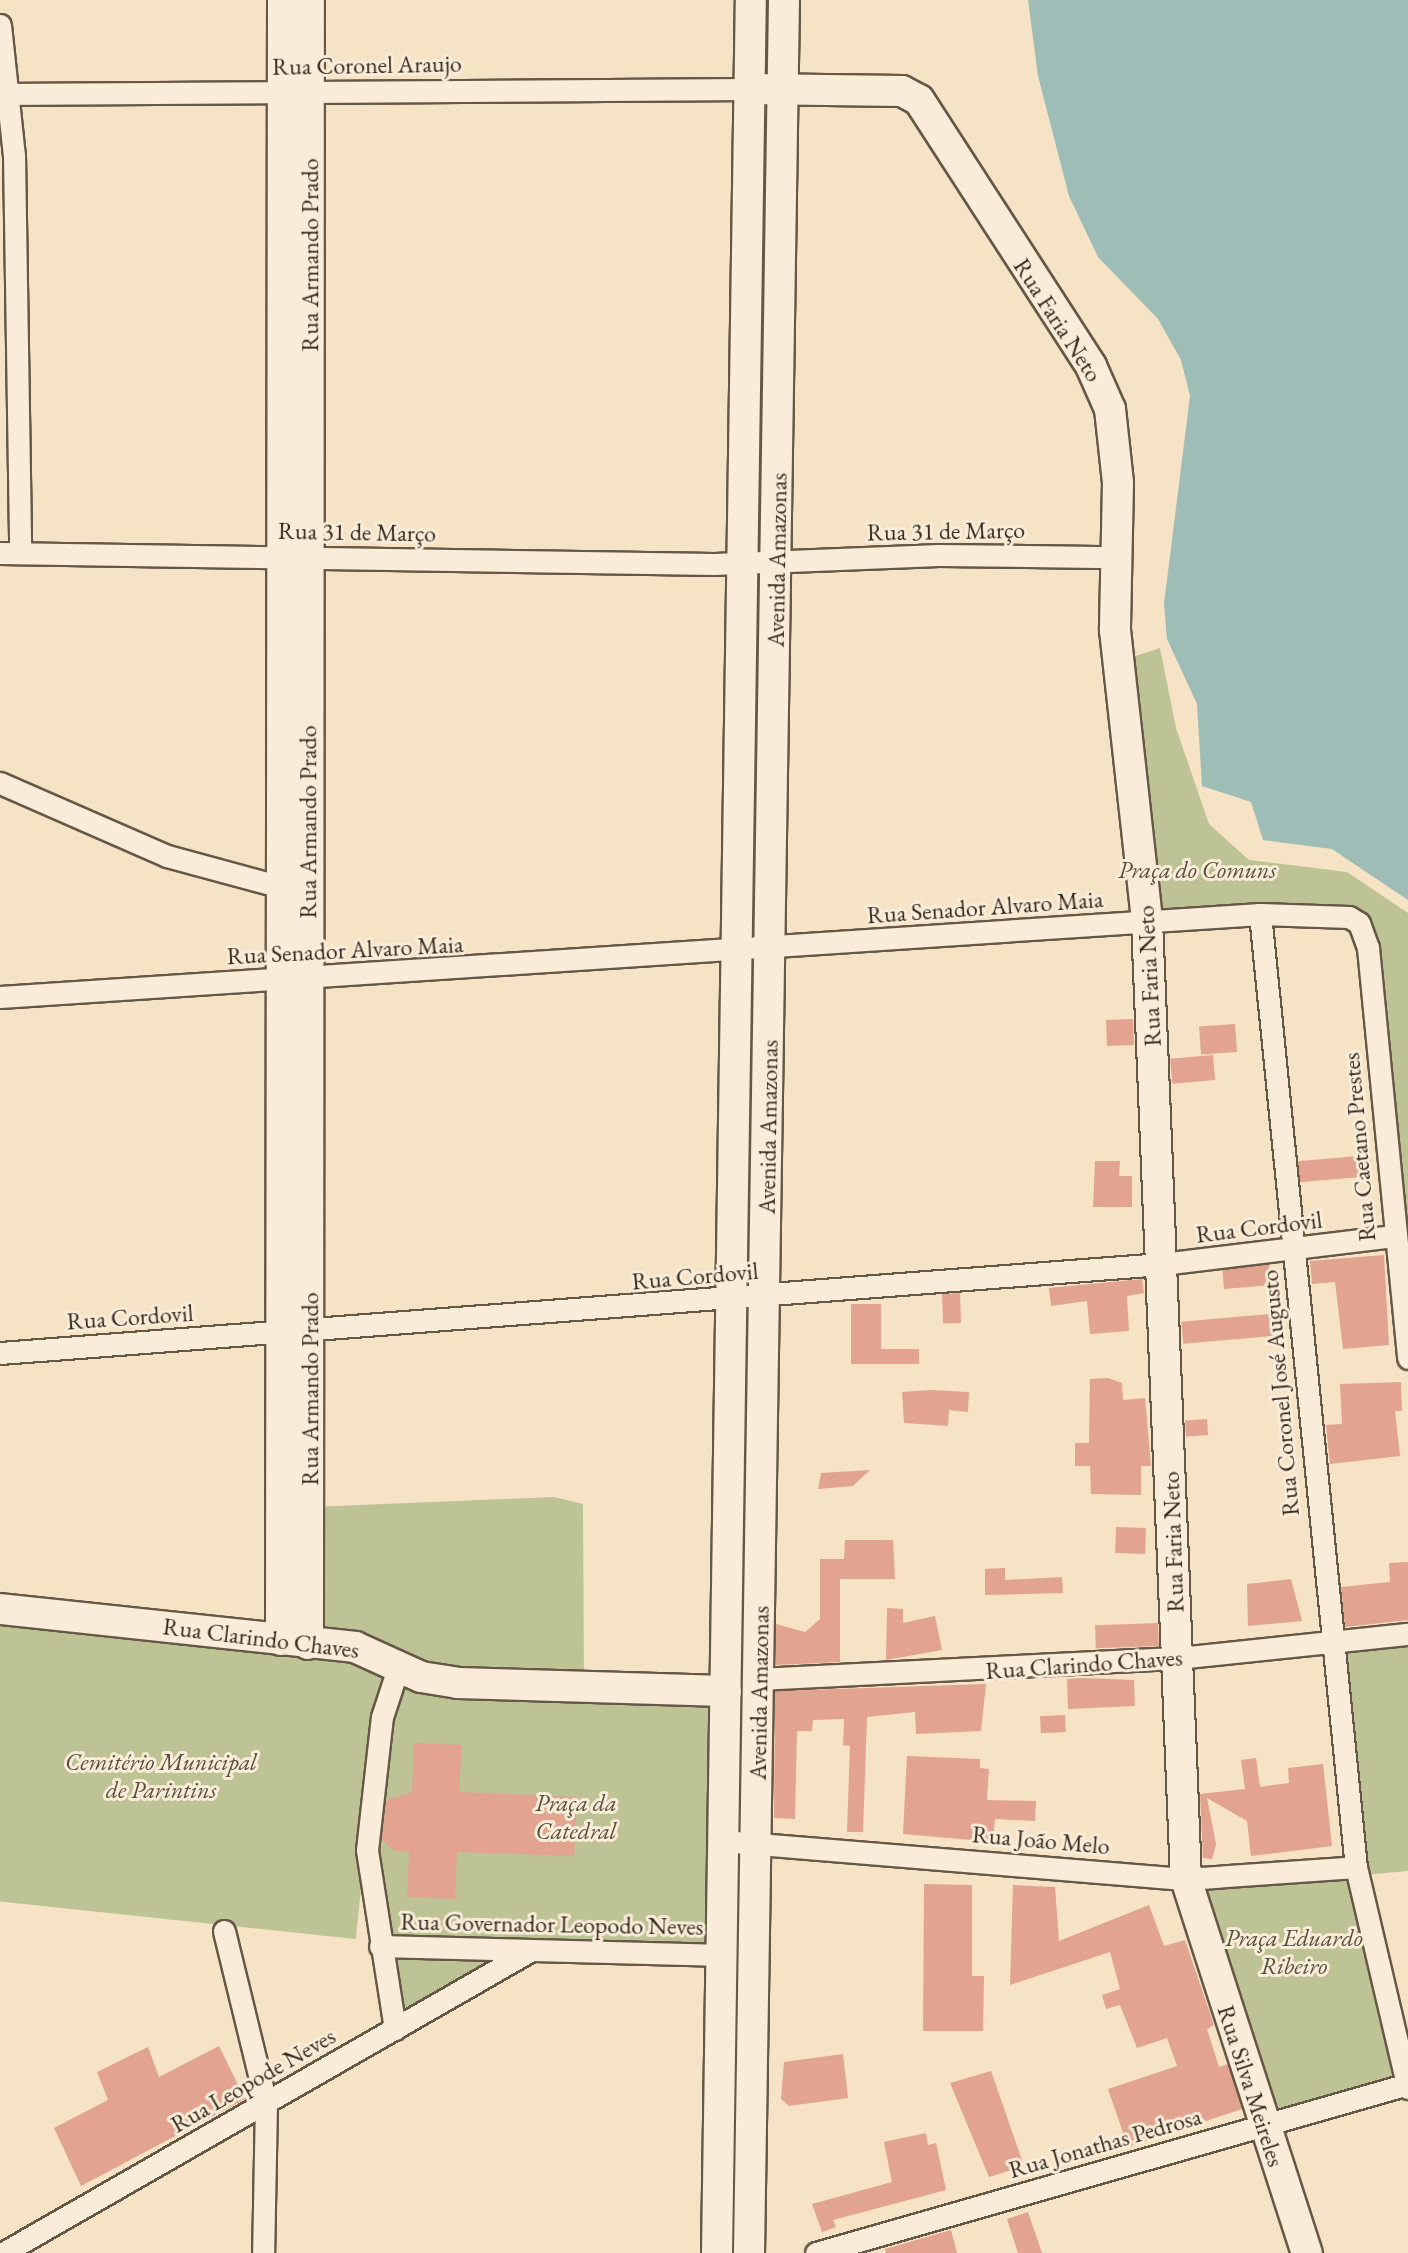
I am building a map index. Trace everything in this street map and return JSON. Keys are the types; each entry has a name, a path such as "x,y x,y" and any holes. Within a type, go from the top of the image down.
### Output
{"street":[{"name":"Rua Armando Prado","path":"283,0 296,93"},
{"name":"Rua Armando Prado","path":"295,1642 298,1331 294,980 296,93 309,0"},
{"name":"Avenida Amazonas","path":"750,2253 759,1679 738,951 744,562 742,89 751,0"},
{"name":"Avenida Amazonas","path":"717,2253 726,1690 771,948 779,562 784,0"},
{"path":"0,25 5,94 10,553"},
{"name":"Rua Coronel Araujo","path":"5,94 742,89"},
{"name":"Rua Faria Neto","path":"742,89 902,92 923,104 1100,382 1115,439 1115,630 1147,921 1186,1879"},
{"name":"Rua 31 de Março","path":"10,553 714,564 1115,557"},
{"name":"Rua Armando Prado","path":"294,980 281,887 295,557"},
{"path":"0,783 167,856 281,887"},
{"name":"Rua Senador Alvaro Maia","path":"0,997 692,956 771,948 1260,914 1346,916 1363,932"},
{"name":"Rua Coronel José Augusto","path":"1260,914 1330,1642 1356,1867 1408,2086"},
{"name":"Rua Caetano Prestes","path":"1363,932 1393,1236 1408,1358"},
{"name":"Rua Cordovil","path":"0,1353 1162,1264 1293,1251 1393,1236"},
{"name":"Rua Clarindo Chaves","path":"0,1609 365,1649 398,1665 457,1683 726,1690"},
{"name":"Rua Clarindo Chaves","path":"759,1679 1178,1658 1408,1634"},
{"path":"395,2029 380,1946 368,1825 382,1717 398,1665"},
{"name":"Rua João Melo","path":"722,1841 1186,1879 1356,1867"},
{"name":"Rua Silva Meireles","path":"1186,1879 1263,2125 1307,2253"},
{"path":"224,1931 266,2103 263,2253"},
{"name":"Rua Governador Leopodo Neves","path":"380,1946 528,1952 723,1955"},
{"name":"Rua Leopode Neves","path":"3,2253 528,1952"},
{"name":"Rua Jonathas Pedrosa","path":"816,2253 1408,2086"}],"green space":[{"path":"758,111 773,112 769,532 751,531"},
{"path":"750,594 769,594 769,925 750,925"},
{"name":"Praça do Comuns","path":"1160,648 1176,728 1209,824 1249,860 1347,872 1408,913 1408,1333 1377,1004 1348,919 1162,914 1120,661"},
{"path":"745,966 763,966 763,1265 745,1265"},
{"path":"743,1321 759,1321 759,1818 743,1818"},
{"name":"Praça da Catedral","path":"554,1497 583,1504 584,1684 727,1687 722,1954 527,1947 398,2026 370,1880 391,1678 313,1642 312,1507"},
{"name":"Cemitério Municipal de Parintins","path":"0,1621 385,1661 356,1939 0,1902"},
{"path":"1408,1632 1408,1871 1364,1875 1342,1643"},
{"path":"734,1855 749,1855 749,2245 734,2245"},
{"name":"Praça Eduardo Ribeiro","path":"1351,1874 1398,2074 1267,2112 1198,1886"}],"water":[{"path":"1028,0 1408,0 1408,900 1332,849 1263,840 1251,802 1202,786 1197,704 1167,639 1164,604 1190,396 1181,360 1158,319 1098,257 1069,196 1038,76"}],"building":[{"path":"1133,1019 1134,1045 1107,1046 1106,1020"},
{"path":"1235,1024 1237,1052 1201,1054 1199,1027"},
{"path":"1213,1055 1215,1080 1172,1084 1170,1059"},
{"path":"1370,1155 1372,1176 1299,1182 1297,1161"},
{"path":"1095,1161 1120,1161 1119,1176 1132,1176 1132,1207 1093,1207"},
{"path":"1384,1255 1389,1345 1343,1349 1335,1282 1312,1284 1310,1261"},
{"path":"1269,1264 1271,1285 1224,1289 1222,1268"},
{"path":"1142,1279 1144,1293 1127,1296 1129,1331 1090,1334 1087,1301 1051,1306 1049,1288"},
{"path":"960,1293 961,1323 943,1324 942,1294"},
{"path":"851,1304 881,1304 881,1349 919,1349 919,1364 851,1364"},
{"path":"1282,1313 1284,1335 1183,1344 1181,1322"},
{"path":"1108,1378 1122,1383 1123,1400 1145,1398 1151,1466 1141,1466 1141,1495 1091,1494 1090,1466 1075,1466 1075,1443 1089,1443 1090,1379"},
{"path":"1401,1382 1402,1411 1395,1411 1400,1456 1330,1464 1326,1425 1342,1424 1340,1384"},
{"path":"902,1392 969,1392 968,1412 949,1410 948,1426 904,1423"},
{"path":"1207,1419 1208,1435 1186,1436 1185,1421"},
{"path":"870,1470 853,1486 818,1489 821,1473"},
{"path":"1116,1527 1146,1528 1145,1554 1115,1553"},
{"path":"845,1540 893,1540 895,1579 840,1579 840,1662 776,1665 776,1624 805,1632 820,1619 820,1559 844,1559"},
{"path":"1408,1562 1408,1620 1345,1627 1341,1587 1390,1582 1389,1563"},
{"path":"1005,1568 1005,1580 1062,1577 1063,1593 985,1595 985,1569"},
{"path":"1291,1579 1302,1621 1248,1626 1247,1584"},
{"path":"887,1608 903,1609 903,1623 935,1616 942,1650 886,1660"},
{"path":"1158,1623 1159,1646 1096,1648 1095,1625"},
{"path":"1067,1679 1134,1680 1135,1706 1068,1709"},
{"path":"986,1684 981,1731 916,1734 915,1712 867,1717 863,1832 847,1832 850,1746 843,1745 844,1719 813,1720 812,1731 797,1731 795,1819 774,1818 775,1691"},
{"path":"1065,1715 1066,1732 1041,1733 1040,1716"},
{"path":"414,1743 462,1745 459,1792 577,1797 574,1856 457,1852 455,1899 407,1897 409,1852 394,1851 381,1839 386,1800 412,1792"},
{"path":"907,1756 980,1759 980,1768 989,1769 987,1800 1036,1801 1035,1821 995,1819 993,1842 903,1834"},
{"path":"1256,1758 1260,1787 1289,1783 1288,1768 1323,1764 1332,1846 1251,1856 1247,1821 1207,1798 1216,1844 1212,1859 1203,1858 1200,1794 1245,1789 1241,1760"},
{"path":"924,1884 972,1885 972,1976 984,1976 983,2031 923,2031"},
{"path":"1013,1885 1055,1887 1059,1941 1149,1905 1164,1946 1185,1940 1214,2025 1207,2029 1219,2067 1228,2064 1242,2109 1128,2147 1108,2089 1177,2066 1167,2038 1137,2048 1120,2005 1106,2009 1102,1995 1120,1989 1110,1952 1010,1985"},
{"path":"219,2046 245,2099 81,2186 54,2128 108,2100 97,2072 148,2047 159,2077"},
{"path":"843,2054 848,2098 789,2106 781,2099 784,2062"},
{"path":"991,2071 1024,2166 989,2177 950,2083"},
{"path":"926,2133 928,2145 936,2143 946,2190 833,2220 836,2227 822,2232 812,2204 892,2182 884,2142"},
{"path":"1028,2212 1042,2253 1018,2253 1007,2219"},
{"path":"951,2230 957,2253 886,2253 885,2249"}]}
